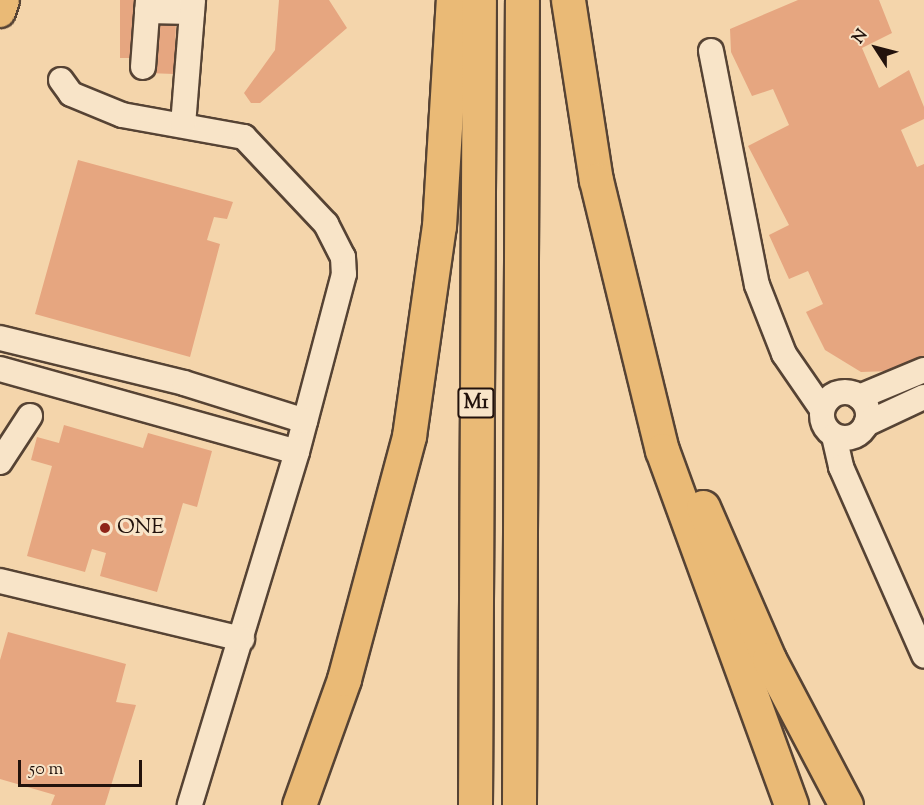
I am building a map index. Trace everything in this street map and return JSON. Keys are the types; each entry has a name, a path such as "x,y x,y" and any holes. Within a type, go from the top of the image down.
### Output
{"highway":[{"path":"299,805 344,679 409,436 439,226 453,0"},
{"name":"M1","path":"475,805 479,0"},
{"name":"M1","path":"519,805 522,0"},
{"path":"568,0 596,180 662,450 791,805"},
{"path":"639,356 770,659 846,805"}],"main road":[{"path":"0,12 4,0"}],"lane":[{"path":"143,67 147,5 192,6 183,125"},
{"path":"711,51 757,285 784,354 803,382 840,400 867,409 851,483"},
{"path":"61,80 71,94 94,106 244,137 336,238 344,274 297,452 190,805"},
{"path":"0,338 184,383 236,403 305,421"},
{"path":"0,369 297,452"},
{"path":"924,370 840,400 824,424 834,436 851,483 924,655"},
{"path":"834,436 849,438 864,427 924,397"},
{"path":"227,431 236,403"},
{"path":"0,462 30,416"},
{"path":"0,581 242,639"}],"building":[{"path":"120,0 134,0 134,58 120,58"},
{"path":"279,0 329,0 347,28 260,103 251,103 244,93 275,50"},
{"path":"798,0 879,0 892,33 862,48 879,88 909,70 924,107 924,119 901,130 917,167 924,164 924,357 891,371 861,372 825,350 806,312 823,304 808,271 789,279 769,235 789,225 748,146 789,125 773,89 752,96 731,52 730,29"},
{"path":"149,22 176,23 174,74 147,73"},
{"path":"78,160 233,202 227,219 214,217 207,240 220,244 190,357 35,314"},
{"name":"ONE","path":"64,425 143,448 148,433 212,451 197,507 183,503 157,592 100,576 106,553 92,549 85,572 27,556 52,466 31,460 37,437 59,443"},
{"path":"8,632 126,664 116,702 136,705 105,805 51,805 55,795 0,779 0,660"}],"place":[{"name":"ONE","path":"105,528"}]}
